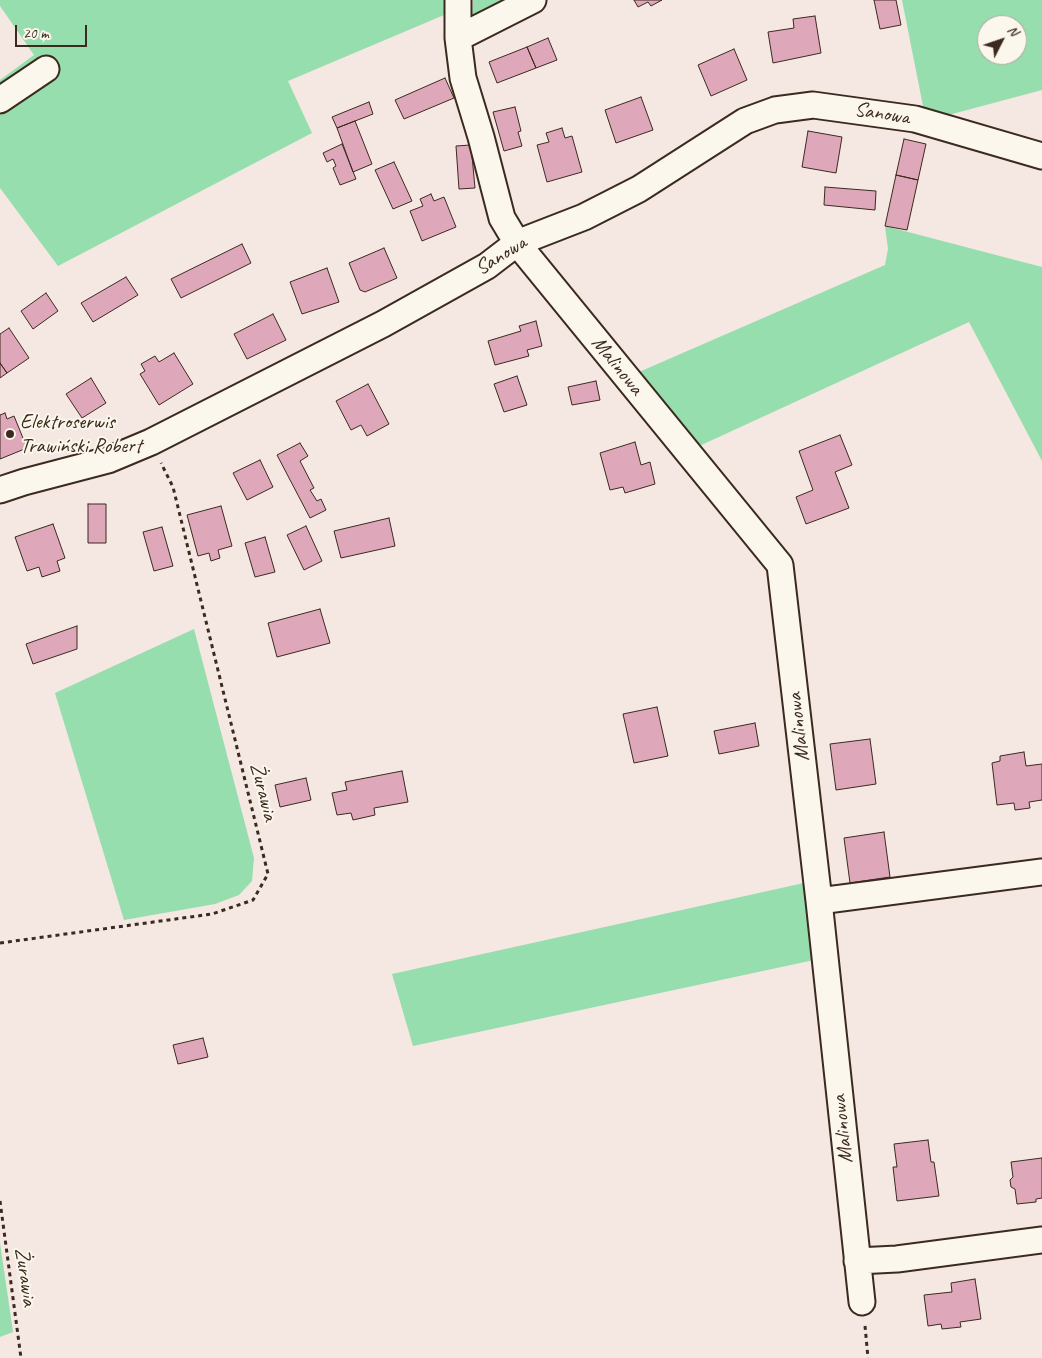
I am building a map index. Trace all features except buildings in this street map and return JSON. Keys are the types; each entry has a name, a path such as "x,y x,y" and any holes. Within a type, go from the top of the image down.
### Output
{"street":[{"name":"Malinowa","path":"458,0 458,38 463,78 481,137 502,218 517,243 780,565 862,1302"},
{"path":"458,38 533,0"},
{"path":"0,100 46,69"},
{"name":"Sanowa","path":"0,490 108,460 151,442 383,324 487,266 517,243 584,217 639,190 745,121 775,110 812,105 915,119 1042,156"},
{"path":"819,902 1042,872"},
{"path":"858,1262 1042,1240"}],"path":[{"name":"Żurawia","path":"0,943 212,914 253,900 268,874 173,487 151,442"},
{"name":"Żurawia","path":"0,1201 21,1358"},
{"path":"862,1302 868,1358"}],"green space":[{"path":"0,0 445,0 444,15 288,81 312,133 58,266 0,188 0,80 34,55 0,6"},
{"path":"473,0 514,0 472,21"},
{"path":"902,0 1042,0 1042,90 926,121"},
{"path":"885,226 1042,267 1042,461 969,322 697,447 639,372 885,265 888,249"},
{"path":"194,629 254,858 252,881 239,895 215,904 124,920 55,693"},
{"path":"804,883 814,960 413,1046 392,974"},
{"path":"0,1243 13,1332 0,1337"}],"place":[{"name":"Elektroserwis Trawiński Robert","path":"10,434"}]}
